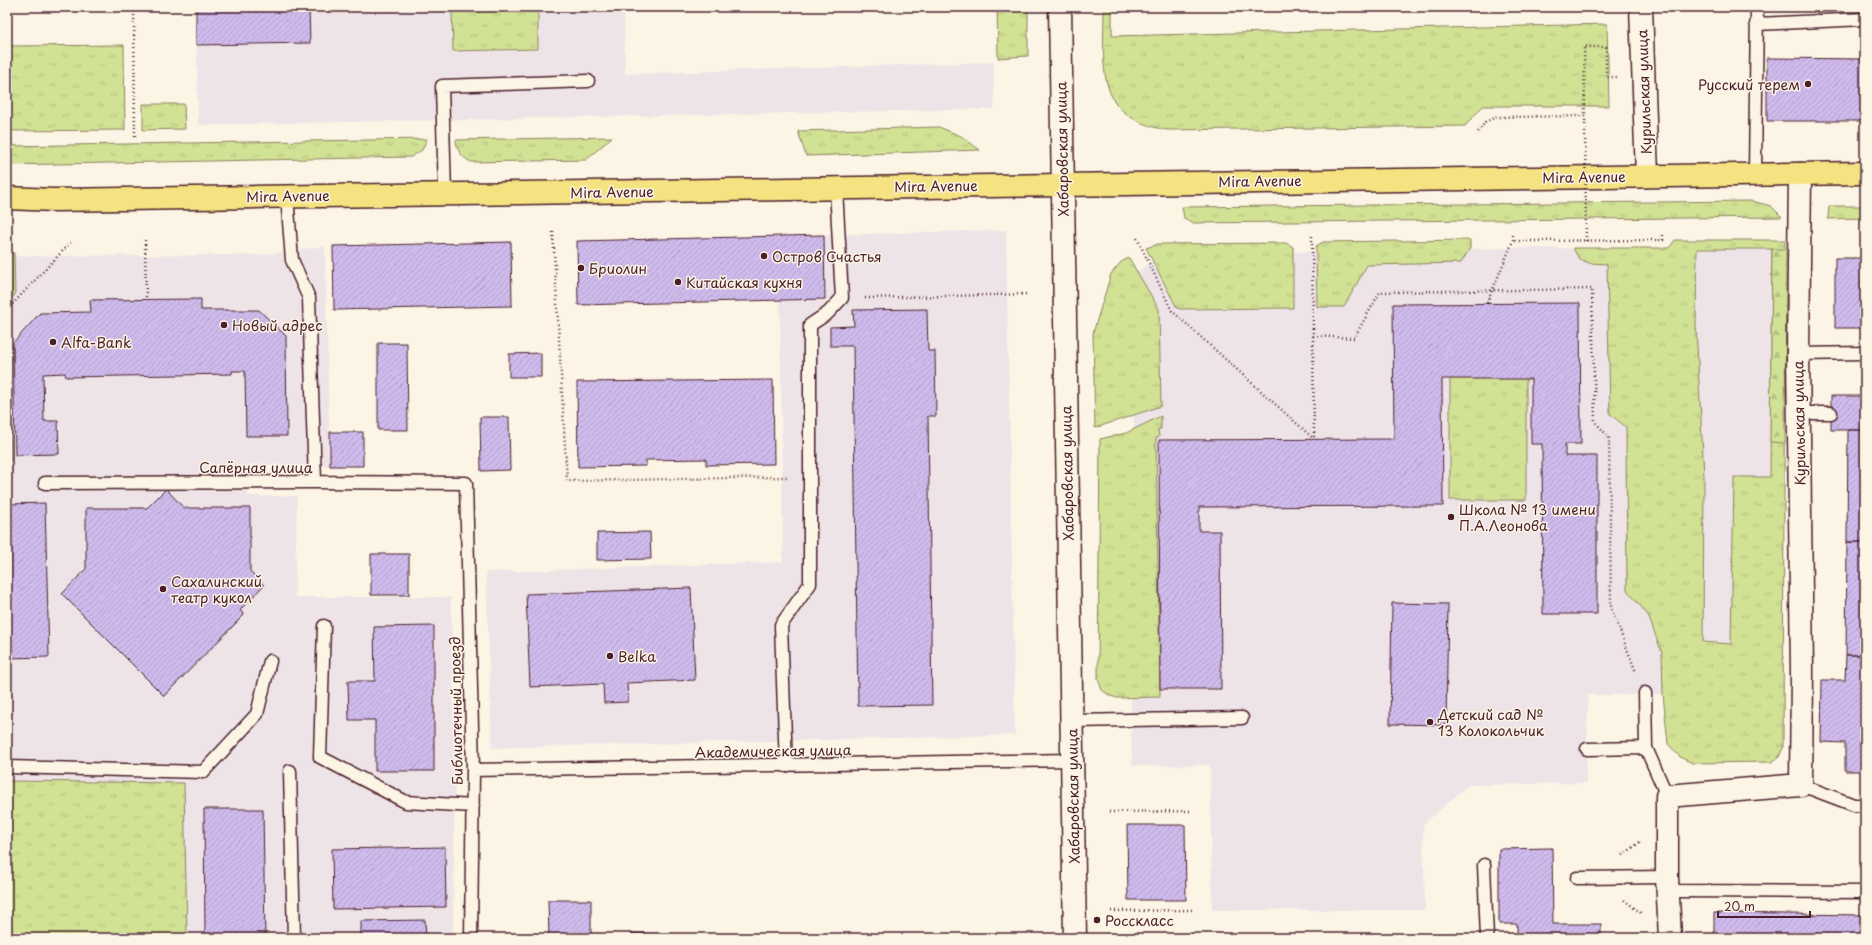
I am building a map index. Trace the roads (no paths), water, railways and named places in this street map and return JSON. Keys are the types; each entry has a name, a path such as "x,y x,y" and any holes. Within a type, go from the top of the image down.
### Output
{"main road":[{"name":"Mira Avenue","path":"7,198 54,200 1865,173"}],"street":[{"name":"Хабаровская улица","path":"1060,7 1075,938"},
{"name":"Курильская улица","path":"1642,7 1647,176"},
{"name":"Курильская улица","path":"1800,174 1798,354 1800,412 1802,672 1801,785"},
{"path":"1670,938 1667,884 1667,796 1801,785"}],"lane":[{"path":"1755,175 1756,7"},
{"path":"1756,24 1865,19"},
{"path":"445,194 442,86 588,81"},
{"path":"786,766 781,624 810,584 810,325 828,313 842,298 836,188"},
{"path":"287,196 292,260 309,298 315,482"},
{"path":"1798,354 1865,353"},
{"path":"1800,412 1831,413"},
{"name":"Сапёрная улица","path":"45,483 315,482 466,484"},
{"name":"Библиотечный проезд","path":"466,484 473,770 472,938"},
{"path":"324,626 320,757 406,802 473,806"},
{"path":"7,767 203,772 257,714 270,661"},
{"path":"1645,693 1646,748 1667,796"},
{"path":"1072,721 1242,718"},
{"path":"1587,748 1646,748"},
{"name":"Академическая улица","path":"473,770 786,766 1072,760"},
{"path":"290,771 294,938"},
{"path":"1801,785 1854,805 1865,806"},
{"path":"1484,865 1487,938"},
{"path":"1577,878 1667,884 1865,892"}],"place":[{"name":"Русский терем","path":"1808,84"},
{"name":"Остров Счастья","path":"764,256"},
{"name":"Бриолин","path":"581,268"},
{"name":"Китайская кухня","path":"678,282"},
{"name":"Новый адрес","path":"224,325"},
{"name":"Alfa-Bank","path":"53,342"},
{"name":"Школа № 13 имени П.А.Леонова","path":"1451,517"},
{"name":"Сахалинский театр кукол","path":"163,589"},
{"name":"Belka","path":"610,656"},
{"name":"Детский сад № 13 Колокольчик","path":"1430,722"},
{"name":"Росскласс","path":"1097,920"}]}
